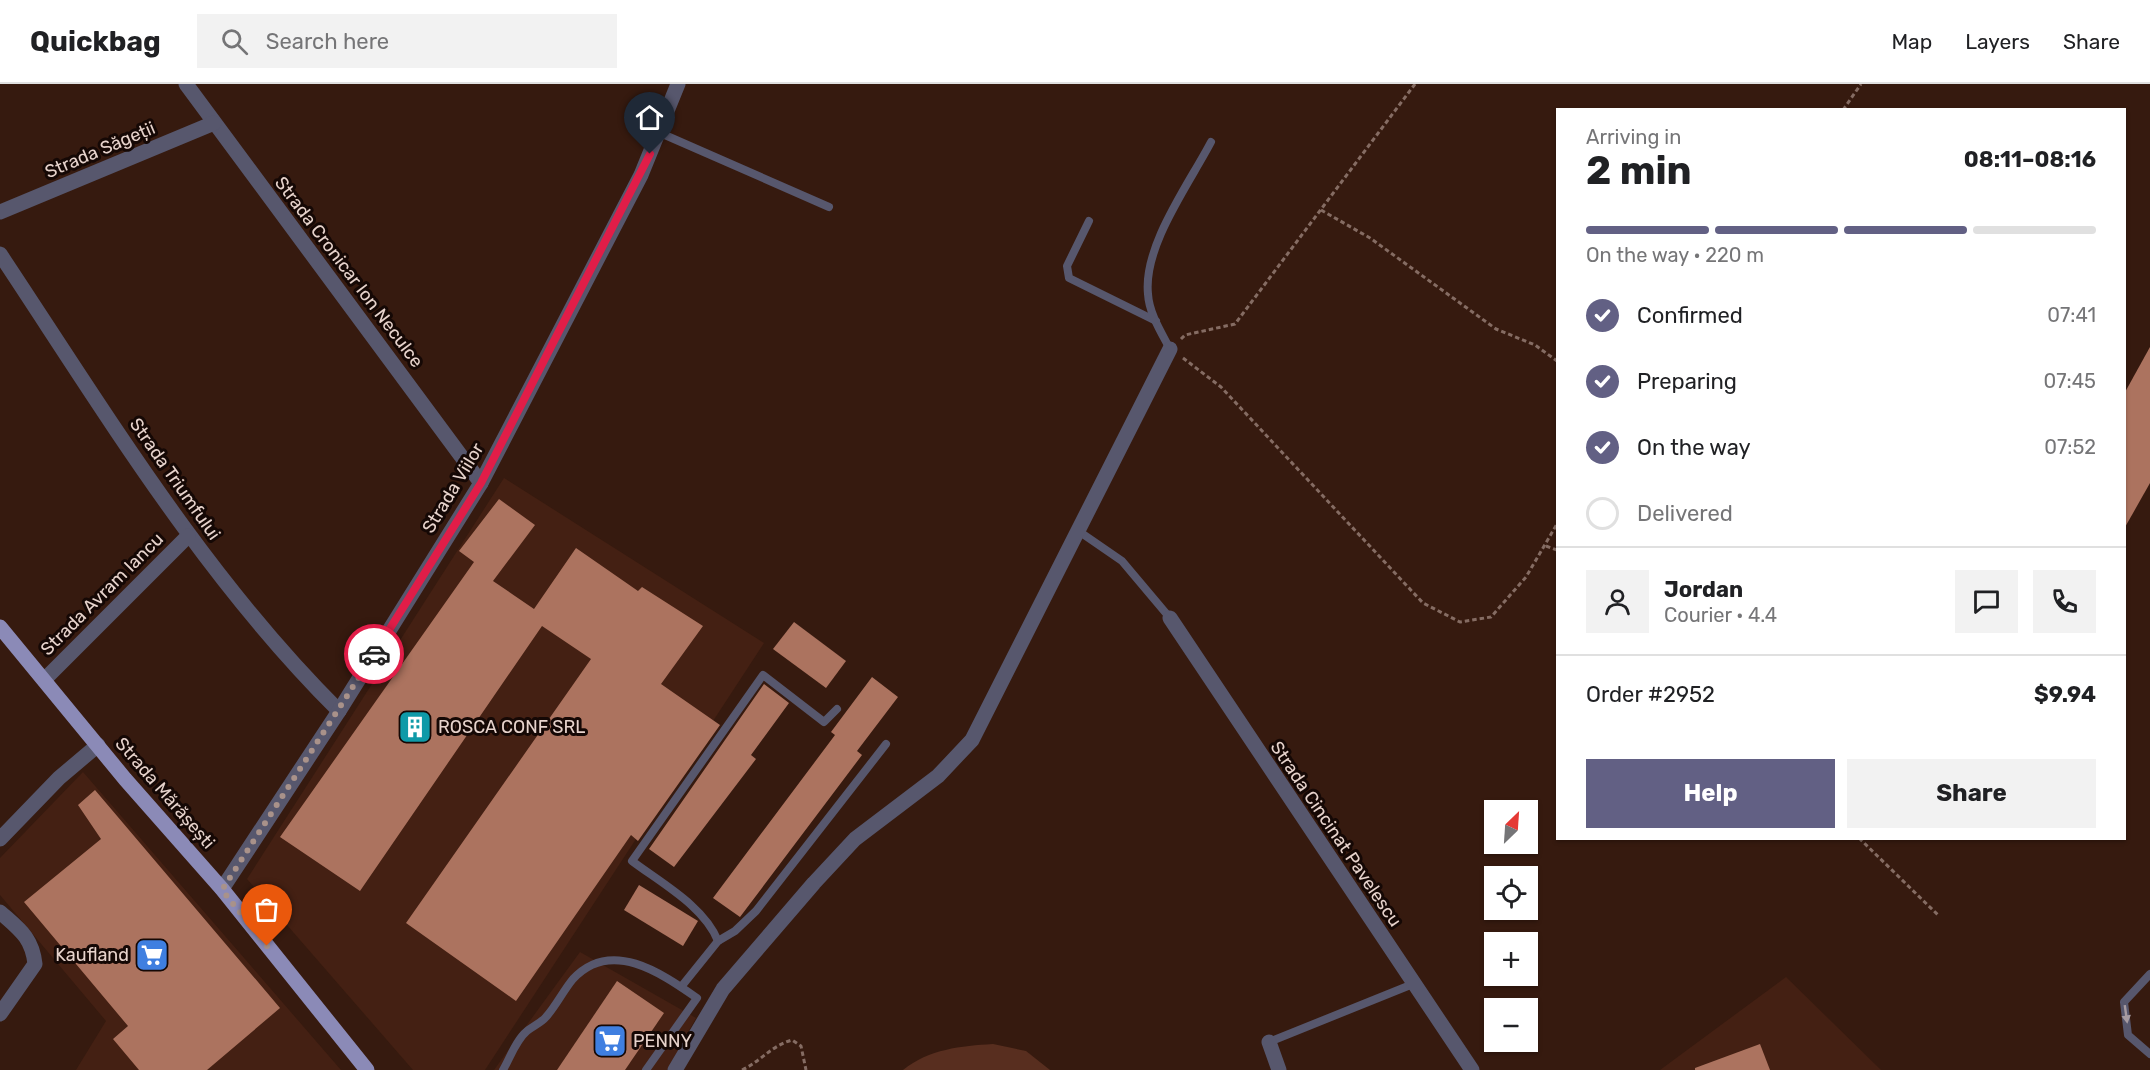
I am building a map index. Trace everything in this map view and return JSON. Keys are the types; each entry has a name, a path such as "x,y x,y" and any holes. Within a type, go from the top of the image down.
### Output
{"main road":[{"name":"Strada Mărășești","path":"0,627 222,890 367,1070"}],"street":[{"name":"Strada Cronicar Ion Neculce","path":"186,84 481,483"},
{"name":"Strada Viilor","path":"222,890 339,711 481,483 641,175 678,84"},
{"name":"Strada Săgeții","path":"0,212 214,123"},
{"name":"Strada Triumfului","path":"0,254 188,536 259,626 339,711"},
{"path":"675,1070 712,1007 765,938 855,839 938,776 972,740 1170,349"},
{"name":"Strada Avram Iancu","path":"44,680 188,536"},
{"name":"Strada Cincinat Pavelescu","path":"1170,618 1472,1070"},
{"path":"0,839 59,778 98,745"},
{"path":"0,912 26,936 34,949 35,964 0,1014"},
{"path":"1269,1042 1280,1070"}],"lane":[{"path":"658,132 829,207"},
{"path":"1170,349 1156,321 1148,296 1147,275 1156,243 1211,142"},
{"path":"1089,221 1065,270 1069,278 1156,321"},
{"path":"1077,530 1122,561 1170,618"},
{"path":"718,941 713,929 701,915 632,861 763,675 824,722 837,709"},
{"path":"681,987 718,941 735,931 756,911 886,744"},
{"path":"502,1070 527,1031 545,1019 574,979 597,962 614,960 637,962 712,1007"},
{"path":"2150,974 2124,1002 2128,1035 2150,1054"},
{"path":"1269,1042 1413,984"},
{"path":"646,1070 697,998"}],"path":[{"path":"1415,84 1235,324 1185,335 1170,349 1221,387 1423,603 1460,622 1491,618 1526,577 1556,526"},
{"path":"1844,108 1861,84"},
{"path":"1321,210 1370,238 1496,328 1535,345 1556,359"},
{"path":"1546,546 1556,550"},
{"path":"1861,840 1938,915"},
{"path":"742,1070 759,1062 775,1045 792,1040 801,1046 806,1070"}],"shaded area":[{"path":"504,478 764,643 485,1070 413,1070 247,879"},
{"name":"Kaufland","path":"83,772 341,1070 76,1070 106,1021 0,895 0,858"},
{"path":"580,952 696,1018 667,1070 494,1070"},
{"path":"1786,977 1881,1070 1660,1070"},
{"path":"993,1044 1026,1051 1050,1070 903,1070 934,1053"}],"building":[{"path":"2150,347 2150,483 2126,525 2126,390"},
{"path":"499,499 535,525 493,581 534,609 576,548 638,591 642,587 703,626 661,684 720,725 638,841 631,835 516,1001 406,923 591,659 542,626 360,891 280,837 474,562 459,551"},
{"path":"794,622 846,661 826,688 773,649"},
{"path":"872,677 898,697 857,751 862,755 740,917 713,898 835,735 831,732"},
{"path":"764,684 789,703 751,755 756,759 674,867 649,849"},
{"name":"Kaufland","path":"95,790 280,1008 207,1070 139,1070 113,1039 128,1026 24,902 101,839 78,805"},
{"path":"639,885 698,921 683,946 624,910"},
{"name":"PENNY","path":"617,981 664,1013 625,1070 557,1070"},
{"path":"1760,1044 1770,1070 1695,1070 1695,1068"}],"way so far":[{"path":"267,946 222,890 374,654"}],"place":[{"name":"ROSCA CONF SRL","path":"415,727"},
{"name":"Kaufland","path":"152,955"},
{"name":"PENNY","path":"610,1041"}],"route":[{"path":"374,654 481,483 650,154"}]}
